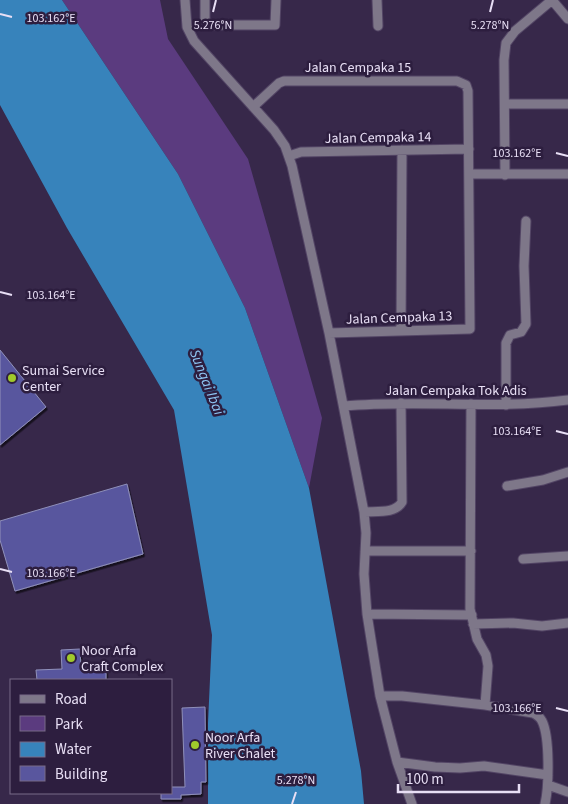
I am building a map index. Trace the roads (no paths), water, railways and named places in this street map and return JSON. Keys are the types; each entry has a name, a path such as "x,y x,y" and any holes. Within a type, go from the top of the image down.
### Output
{"street":[{"path":"185,0 186,20 192,38 274,130 285,146 289,156 329,333 364,512 366,537 364,574 367,614 380,696 397,762 412,804"},
{"path":"205,0 205,20 208,23 215,25 275,25 276,0"},
{"path":"377,0 378,26"},
{"path":"505,174 504,60 506,43 515,31 552,0 568,19"},
{"name":"Jalan Cempaka 15","path":"253,107 279,83 284,81 457,81 466,85 468,90 469,149"},
{"path":"505,104 568,104"},
{"path":"469,149 474,174 568,174"},
{"name":"Jalan Cempaka 14","path":"289,156 301,152 469,149"},
{"path":"401,330 402,150"},
{"name":"Jalan Cempaka 13","path":"329,333 470,329 474,174"},
{"path":"502,405 506,343 510,335 521,332 526,324 524,266 526,222"},
{"name":"Jalan Cempaka Tok Adis","path":"344,406 401,403 502,405 536,404 568,400"},
{"path":"364,512 394,510 402,502 401,403"},
{"path":"471,404 472,620 477,639 486,655 488,666 486,705"},
{"path":"507,486 543,480 568,472"},
{"path":"365,551 471,543"},
{"path":"523,559 568,556"},
{"path":"367,614 542,626 568,624"},
{"path":"380,696 402,696 486,705 533,713 539,716 545,730 548,776 545,804"},
{"path":"397,762 435,767 460,768 484,766 548,776"},
{"path":"548,785 568,792"}],"water":[{"name":"Sungai Ibai","path":"0,0 62,0 178,174 245,308 309,488 361,771 364,804 208,804 208,723 212,635 174,410 67,228 0,105"}],"place":[{"name":"Sumai Service Center","path":"12,378"},
{"name":"Noor Arfa Craft Complex","path":"71,658"},
{"name":"Noor Arfa River Chalet","path":"195,745"}]}
